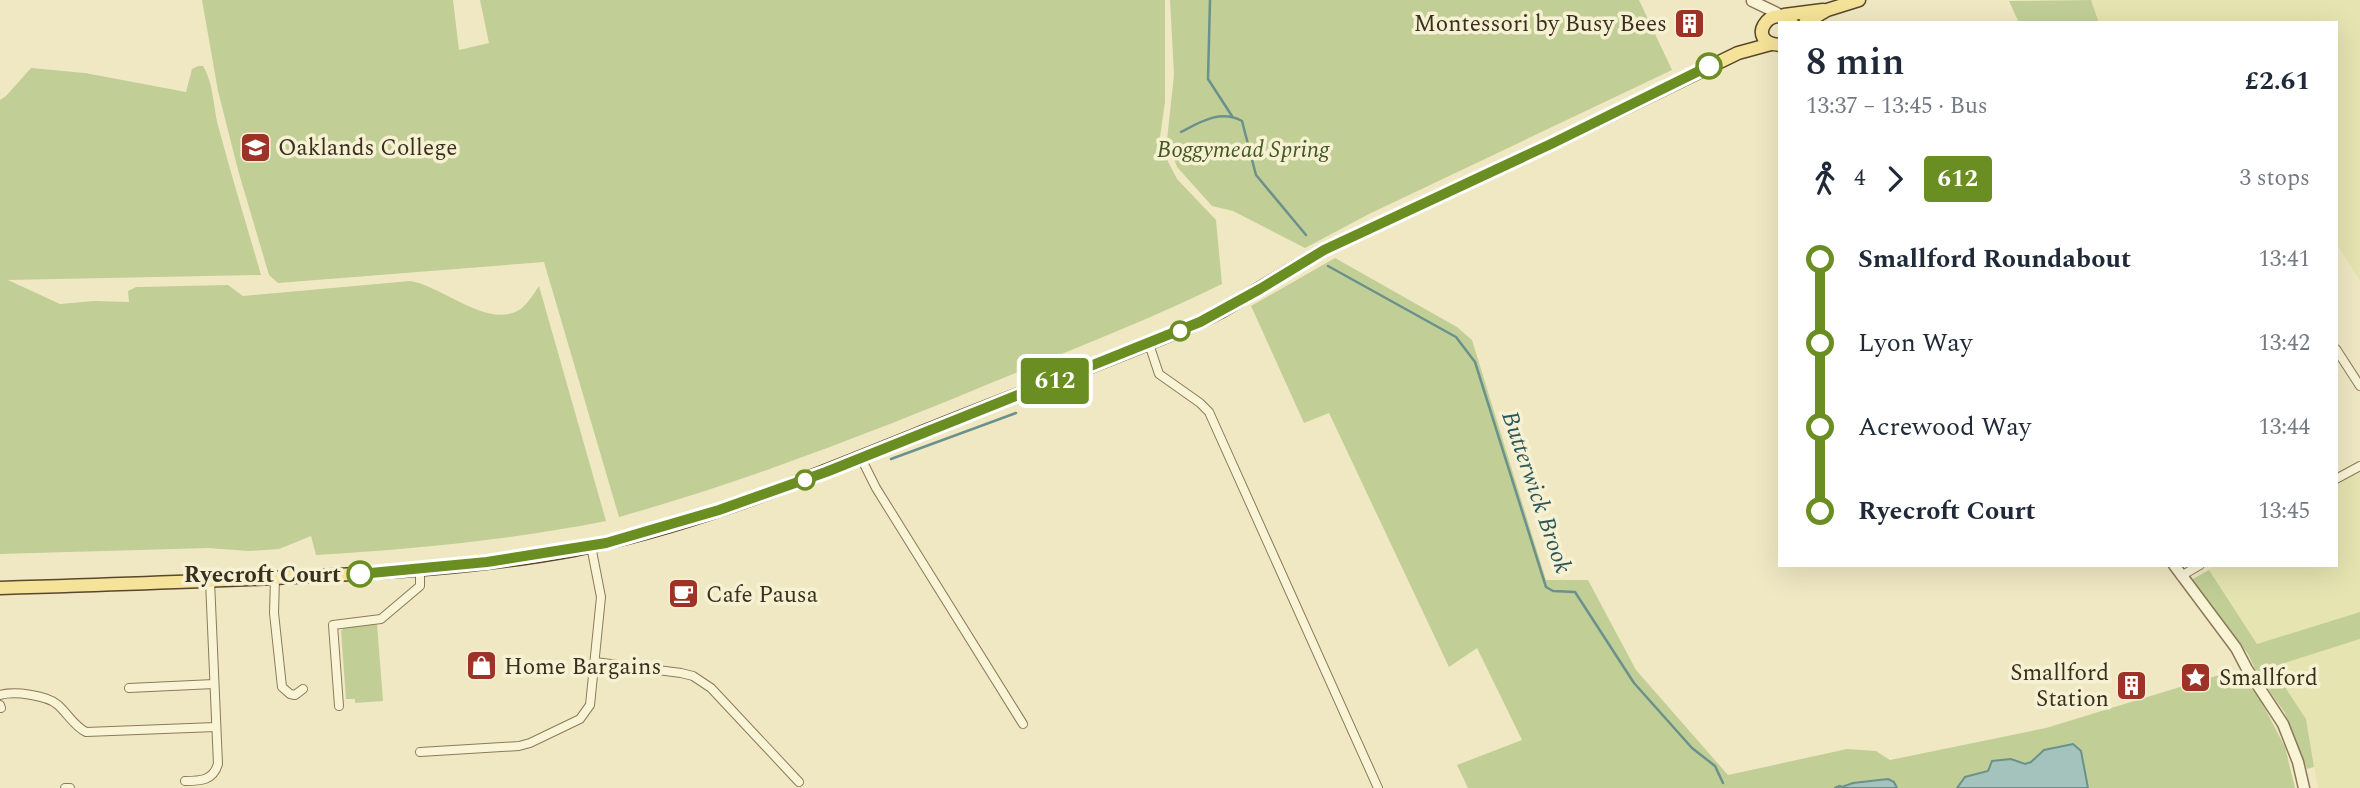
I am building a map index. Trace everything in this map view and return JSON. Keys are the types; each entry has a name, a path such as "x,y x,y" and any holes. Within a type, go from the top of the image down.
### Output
{"main road":[{"path":"1747,48 1768,17 1785,17 1859,0"},
{"path":"1808,21 1827,9"},
{"path":"1762,25 1763,37 1777,45"},
{"path":"0,587 210,581 420,570 534,556 592,546 647,532 719,510 861,458 1149,344 1222,311 1324,250 1553,143 1747,48 1777,45"}],"street":[{"path":"1751,1 1785,17"},
{"path":"1751,1 1762,25"},
{"path":"1149,344 1159,374 1209,412 1378,788"},
{"path":"2338,352 2360,386"},
{"path":"861,458 876,488 1023,724"},
{"path":"2338,478 2360,466"},
{"path":"420,752 519,746 580,719 590,705 601,597 592,546"},
{"path":"2175,567 2239,653 2283,724 2295,753 2304,788"},
{"path":"2181,576 2197,567"},
{"path":"419,596 420,570"},
{"path":"275,578 274,613 282,687 295,695 303,689"},
{"path":"185,781 204,780 216,771 218,764 210,581"},
{"path":"339,706 333,625 381,619 420,586"},
{"path":"595,662 694,676 711,688 799,782"},
{"path":"129,688 214,684"},
{"path":"0,695 13,692 50,700 60,706 79,728 86,732 216,727"}],"shaded area":[{"path":"2091,0 2360,0 2360,281 2338,246 2338,21 2098,21"},
{"path":"2360,471 2360,612 2257,644 2209,570 2213,567 2338,567 2338,485"},
{"path":"2360,639 2360,788 2318,788 2306,719 2272,667"}],"green space":[{"path":"202,0 453,0 459,50 489,43 480,0 1165,0 1165,102 1159,144 1177,179 1216,220 1222,284 973,391 873,430 773,468 619,517 544,262 278,283 269,275 218,91"},
{"name":"Boggymead Spring","path":"1170,0 1639,0 1672,70 1369,214 1305,248 1233,211 1212,206 1177,167 1167,140 1174,75"},
{"path":"2091,0 2098,21 2018,21 2009,1"},
{"path":"203,66 209,80 219,129 261,275 8,280 60,304 129,302 128,291 136,287 228,285 243,296 410,281 481,311 496,314 510,314 522,308 539,286 606,521 462,543 316,555 311,536 279,549 249,551 208,548 0,554 0,100 31,68 85,73 186,92 192,69"},
{"path":"1335,258 1457,327 1472,340 1546,580 1588,580 1636,670 1728,775 1847,749 1876,751 1890,760 2046,728 2229,672 2239,673 2260,699 2285,747 2295,788 1468,788 1457,765 1522,740 1477,648 1449,667 1329,413 1304,423 1251,306"},
{"path":"2209,570 2257,644 2360,612 2360,639 2272,667 2306,719 2314,767 2307,769 2285,713 2258,675 2248,654 2193,582 2193,579"},
{"path":"377,624 383,701 355,703 355,699 346,699 341,631 344,628"}],"water":[{"path":"2073,744 2081,751 2088,788 1957,788 1965,777 1988,771 1992,761 2011,759 2025,764 2044,750"},
{"path":"1888,779 1894,782 1897,788 1839,788 1853,783"}],"waterway":[{"name":"Butterwick Brook","path":"1210,0 1208,79 1232,116"},
{"name":"Butterwick Brook","path":"1181,132 1218,117 1226,116 1242,121 1256,175 1306,235"},
{"name":"Butterwick Brook","path":"1328,266 1456,337 1475,362 1546,587 1553,591 1575,592 1634,683 1692,748 1715,766 1723,783"},
{"path":"891,459 1016,413"},
{"path":"1835,788 1840,786"}],"bus line":[{"name":"612","path":"360,574 487,562 606,543 719,510 826,472 1200,322 1324,250 1553,143 1709,66"}],"place":[{"name":"Montessori by Busy Bees","path":"1690,23"},
{"name":"Oaklands College","path":"255,147"},
{"name":"Ryecroft Court","path":"360,574"},
{"name":"Cafe Pausa","path":"683,594"},
{"name":"Home Bargains","path":"481,666"},
{"name":"Smallford","path":"2196,677"},
{"name":"Smallford Station","path":"2132,685"}]}
